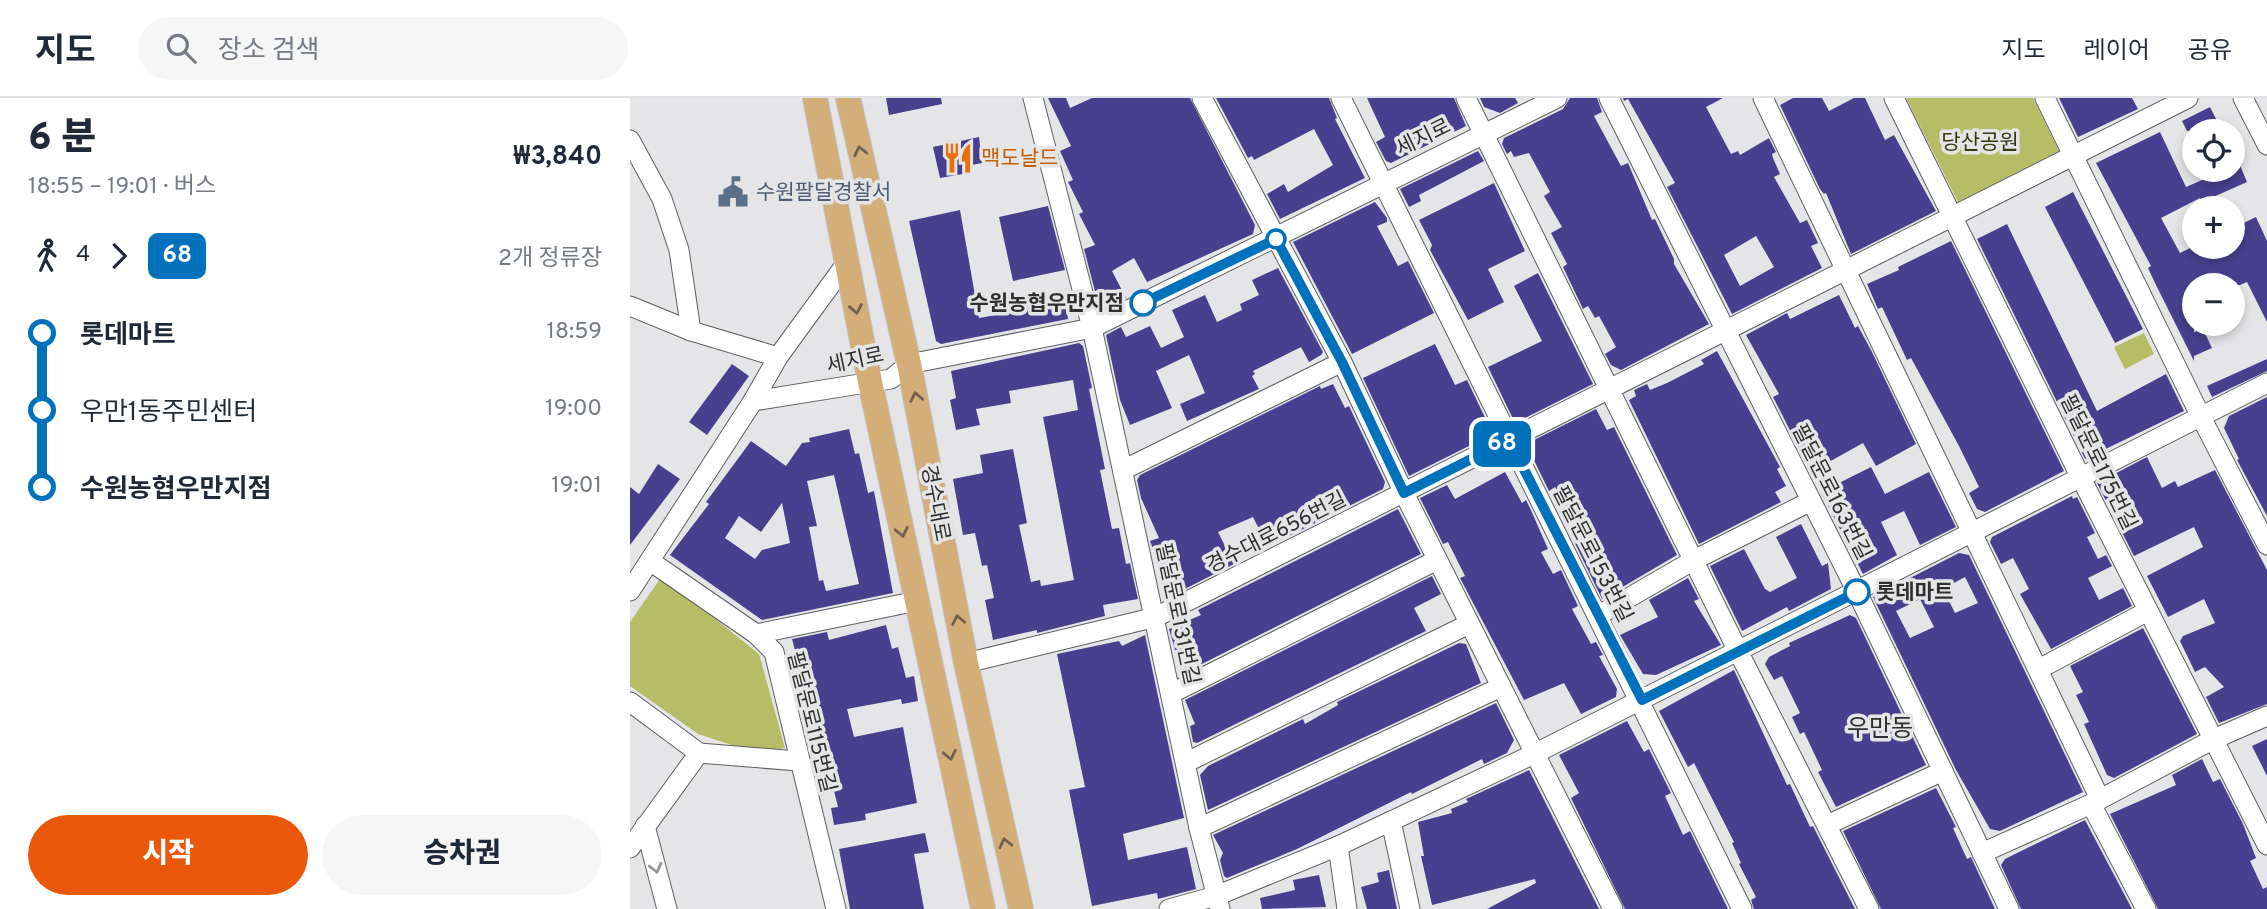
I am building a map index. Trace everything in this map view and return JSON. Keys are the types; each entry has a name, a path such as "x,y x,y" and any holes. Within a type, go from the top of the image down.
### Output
{"main road":[{"name":"경수대로","path":"815,98 870,383 983,909"},
{"name":"경수대로","path":"848,98 909,364 966,663 1021,909"}],"street":[{"name":"팔달문로131번길","path":"1034,98 1092,328 1156,617 1199,828 1218,903"},
{"path":"1202,98 1342,362 1437,560 1613,909"},
{"name":"세지로","path":"1341,98 1382,182"},
{"name":"세지로","path":"1466,98 1483,134"},
{"name":"세지로","path":"752,401 891,379 909,364 1092,328 1276,239 1382,182 1557,98"},
{"name":"팔달문로163번길","path":"1609,98 1857,592 2009,909"},
{"path":"1763,98 2039,669 2095,801 2146,909"},
{"name":"팔달문로175번길","path":"1894,98 2081,478 2267,845"},
{"path":"2045,98 2201,417 2267,545"},
{"name":"경수대로656번길","path":"966,663 1156,617 2188,98"},
{"path":"2243,98 2267,145"},
{"path":"1483,134 1738,651 1869,909"},
{"path":"630,140 662,199 679,250 691,331"},
{"name":"팔달문로153번길","path":"1382,182 1509,440 1642,700 1742,909"},
{"path":"630,591 641,565 752,401 778,356 848,261"},
{"path":"630,306 691,331 778,356"},
{"path":"1123,470 1342,362"},
{"path":"1169,909 1218,903 1534,754 2267,383"},
{"path":"1599,615 1693,560 1811,501"},
{"path":"1172,693 1437,560"},
{"name":"팔달문로115번길","path":"641,565 756,634 774,652 798,761 836,909"},
{"path":"756,634 917,601"},
{"path":"2039,669 2148,611"},
{"path":"1187,762 1469,624"},
{"path":"1199,828 1501,687"},
{"path":"630,702 699,753 798,761"},
{"path":"1982,853 2095,801 2214,739 2267,716"},
{"path":"630,848 699,753"},
{"path":"1827,825 1943,771"},
{"path":"1391,821 1410,909"},
{"path":"645,827 667,909"},
{"path":"1338,846 1347,909"}],"green space":[{"name":"당산공원","path":"1906,98 2033,98 2061,154 1959,204"},
{"path":"2144,333 2154,354 2125,369 2114,347"},
{"path":"662,576 759,654 785,748 753,752 698,734 630,686 630,622"}],"building":[{"path":"886,98 941,98 942,104 889,115"},
{"path":"1048,98 1066,98 1070,108 1092,98 1190,98 1255,225 1253,234 1147,282 1134,258 1112,271 1126,298 1110,305 1097,299 1084,249 1095,245 1079,214 1083,212 1068,182 1073,180 1060,151 1071,146"},
{"path":"1216,98 1329,98 1337,118 1335,119 1365,178 1280,219 1267,194 1284,184 1288,192 1333,165 1314,129 1254,160 1252,156 1248,158"},
{"path":"1367,98 1454,98 1466,126 1391,163 1386,161 1376,142 1385,137"},
{"path":"1480,98 1515,98 1518,103 1500,113 1484,107"},
{"path":"1570,98 1597,98 1602,112 1594,116 1621,166 1628,163 1674,264 1709,324 1621,370 1611,365 1605,354 1616,347 1599,316 1595,318 1588,306 1583,309 1563,267 1567,264 1551,233 1562,227 1544,196 1550,192 1529,153 1514,157 1511,151 1507,154 1502,144 1504,138 1563,109"},
{"path":"1623,98 1723,98 1706,107 1731,154 1738,151 1740,155 1769,138 1776,152 1772,154 1780,174 1774,177 1800,223 1807,220 1818,243 1811,246 1822,268 1732,314 1667,187 1675,183 1628,99 1624,101","holes":["1756,236 1774,267 1740,286 1724,255"]},
{"path":"1793,98 1822,98 1829,111 1854,98 1865,98 1885,140 1894,135 1936,211 1851,254 1826,193 1820,189 1780,105"},
{"path":"2059,98 2132,98 2138,109 2078,137"},
{"path":"2210,107 2216,119 2186,119"},
{"path":"2160,132 2186,187 2197,182 2245,182 2245,177 2247,182 2216,196 2182,196 2182,207 2161,218 2180,253 2182,252 2182,259 2245,259 2245,222 2256,217 2267,241 2267,322 2247,282 2245,283 2245,273 2182,273 2182,336 2206,336 2212,348 2194,356 2194,361 2148,268 2151,266 2096,163"},
{"name":"맥도날드","path":"979,137 982,163 962,167 963,174 940,178 933,147"},
{"path":"1478,151 1484,161 1419,195 1421,201 1409,207 1400,189"},
{"path":"1494,183 1525,251 1488,269 1504,302 1468,320 1430,250 1432,245 1419,220"},
{"path":"2073,192 2143,329 2115,343 2045,207"},
{"path":"1375,202 1387,218 1387,222 1377,226 1398,266 1408,261 1434,313 1352,354 1293,242"},
{"path":"1048,206 1065,270 1013,281 999,217"},
{"path":"960,210 979,318 1012,312 1011,308 1065,301 1068,319 941,344 936,341 909,221"},
{"path":"2007,224 2097,411 2166,374 2184,411 2085,459 1977,239"},
{"path":"1951,241 2064,471 1985,512 1977,509 1969,493 1979,487 1959,446 1911,358 1907,360 1882,307 1878,309 1867,284 1899,270 1898,267"},
{"path":"1278,268 1323,352 1321,355 1309,362 1301,347 1253,371 1255,374 1252,376 1259,389 1187,421 1180,404 1205,393 1189,355 1156,371 1172,408 1130,425 1120,400 1106,335 1121,327 1126,337 1150,326 1161,348 1184,337 1172,310 1205,295 1217,322 1242,310 1240,304 1259,295 1252,280"},
{"path":"1538,273 1593,384 1515,423 1488,367 1542,341 1514,286"},
{"path":"1839,295 1855,328 1858,326 1872,352 1916,444 1876,466 1863,443 1811,472 1773,397 1779,394 1746,335 1787,313 1790,319"},
{"path":"1079,343 1083,346 1092,388 1089,389 1105,469 1100,470 1112,529 1119,528 1126,564 1130,563 1138,599 1103,605 1105,616 1037,633 1037,630 993,640 985,600 994,598 987,565 982,566 975,533 963,535 953,479 983,473 980,455 1013,449 1027,523 1019,525 1031,582 1040,580 1041,586 1074,580 1043,417 1078,410 1073,380 1009,391 1011,403 976,409 980,425 956,430 950,400 956,398 951,371"},
{"path":"1435,344 1455,385 1467,380 1493,434 1409,476 1363,378"},
{"path":"1717,351 1780,467 1777,469 1786,486 1775,492 1781,502 1699,544 1629,400 1636,396 1634,390 1647,384 1650,390 1667,383 1704,364 1701,360"},
{"path":"2267,359 2267,371 2212,397 2207,386"},
{"path":"732,364 749,376 707,435 689,422"},
{"path":"1333,384 1345,408 1349,406 1385,482 1383,489 1275,543 1271,533 1266,535 1263,528 1259,529 1253,517 1218,532 1234,564 1169,597 1158,577 1163,575 1150,541 1159,538 1141,498 1137,480 1140,475 1320,386 1321,389"},
{"path":"2267,397 2267,516 2237,460 2239,459 2224,428 2229,416"},
{"path":"1596,409 1607,430 1614,427 1677,555 1602,599 1569,531 1577,527 1555,487 1549,491 1528,448 1528,443"},
{"path":"849,429 855,454 859,453 868,493 874,491 893,593 762,620 670,555 709,504 706,502 751,441 786,466 802,443 810,442 809,438","holes":["834,475 859,584 826,591 823,580 819,581 809,527 817,526 807,481","782,503 790,543 762,550 755,559 725,538 739,516 761,532"]},
{"path":"2147,457 2162,488 2175,481 2178,487 2215,470 2267,570 2267,704 2219,723 2206,697 2224,687 2205,667 2195,672 2180,641 2183,636 2215,623 2204,599 2168,617 2147,576 2203,547 2194,527 2134,556 2097,483"},
{"path":"658,464 680,479 630,545 630,487 639,494"},
{"path":"1871,467 1885,494 1929,472 1956,527 1920,545 1904,511 1881,522 1897,555 1863,574 1821,492"},
{"path":"1505,472 1522,503 1526,500 1548,549 1541,552 1553,574 1561,570 1578,606 1572,609 1591,644 1596,642 1603,655 1599,656 1617,689 1616,697 1581,714 1564,683 1524,700 1460,578 1465,576 1448,542 1443,544 1420,498 1447,485 1455,499"},
{"path":"2072,496 2073,499 2077,497 2095,533 2087,537 2098,559 2106,555 2112,566 2088,578 2099,600 2123,588 2132,606 2051,649 2020,594 2029,589 2013,558 2001,564 1990,542 1992,537"},
{"path":"1398,509 1421,554 1182,674 1169,629 1201,615 1198,610"},
{"path":"1801,524 1822,566 1828,563 1831,589 1789,611 1787,607 1742,631 1710,566 1744,549 1765,589 1770,592 1797,578 1776,537"},
{"path":"1959,553 1969,555 2083,792 2000,831 1990,829 1956,770 1873,597","holes":["1965,577 1978,603 1955,613 1943,589","1920,599 1934,627 1910,638 1896,611"]},
{"path":"1432,576 1441,594 1414,608 1426,631 1197,743 1193,742 1190,726 1195,724 1185,700"},
{"path":"1688,578 1699,599 1694,601 1721,645 1656,675 1643,674 1620,635 1658,617 1649,600"},
{"path":"1850,615 1856,618 1926,765 1836,807 1818,772 1822,770 1804,732 1800,734 1792,717 1800,713 1782,676 1774,680 1765,664 1769,657 1790,646 1789,643"},
{"path":"886,625 892,649 898,647 906,678 914,676 918,701 902,704 901,699 847,709 854,737 903,727 917,803 865,814 866,820 834,825 831,808 838,807 828,766 821,767 807,704 809,703 792,639 827,632 829,640"},
{"path":"2143,628 2197,734 2114,778 2107,775 2084,724 2089,722 2076,695 2083,692 2070,666"},
{"path":"1145,635 1184,818 1123,834 1128,860 1187,847 1196,889 1158,899 1157,893 1092,906 1069,790 1085,787 1057,654 1119,641 1122,646"},
{"path":"1459,643 1466,644 1481,683 1208,810 1200,775 1208,766 1303,719 1305,724 1338,705 1337,702"},
{"path":"1734,670 1787,785 1790,784 1855,909 1754,909 1751,900 1756,897 1739,864 1741,863 1732,843 1734,842 1694,763 1688,767 1659,711"},
{"path":"1496,703 1514,740 1507,753 1484,764 1482,759 1297,849 1227,878 1224,876 1220,860 1223,853 1213,835"},
{"path":"1627,721 1644,752 1649,749 1671,793 1665,796 1683,835 1690,831 1728,909 1625,909 1571,798 1579,793 1559,755"},
{"path":"2267,739 2267,776 2252,746"},
{"path":"2202,759 2213,782 2220,779 2243,824 2256,858 2250,861 2263,889 2267,887 2267,909 2158,909 2110,814 2176,785 2172,775"},
{"path":"1529,770 1599,909 1487,909 1536,883 1535,879 1432,905 1421,856 1424,856 1418,822 1452,813 1451,809 1468,802 1466,799"},
{"path":"1936,788 1956,827 1953,828 1967,859 1971,857 1995,909 1881,909 1843,831"},
{"path":"2085,820 2132,909 2021,909 2001,865 2005,859"},
{"path":"925,833 929,852 914,854 924,909 850,909 839,849"},
{"path":"1389,870 1397,909 1367,909 1361,887 1379,882 1377,873"},
{"path":"1319,875 1326,907 1262,909 1260,898 1295,890 1293,880"}],"bus line":[{"name":"68","path":"1143,303 1276,239 1342,362 1404,493 1509,440 1642,700 1857,592"}],"place":[{"name":"맥도날드","path":"958,158"},
{"name":"수원팔달경찰서","path":"733,192"},
{"name":"수원농협우만지점","path":"1143,303"},
{"name":"롯데마트","path":"1857,592"}],"district":[{"name":"우만동","path":"1880,728"}]}
